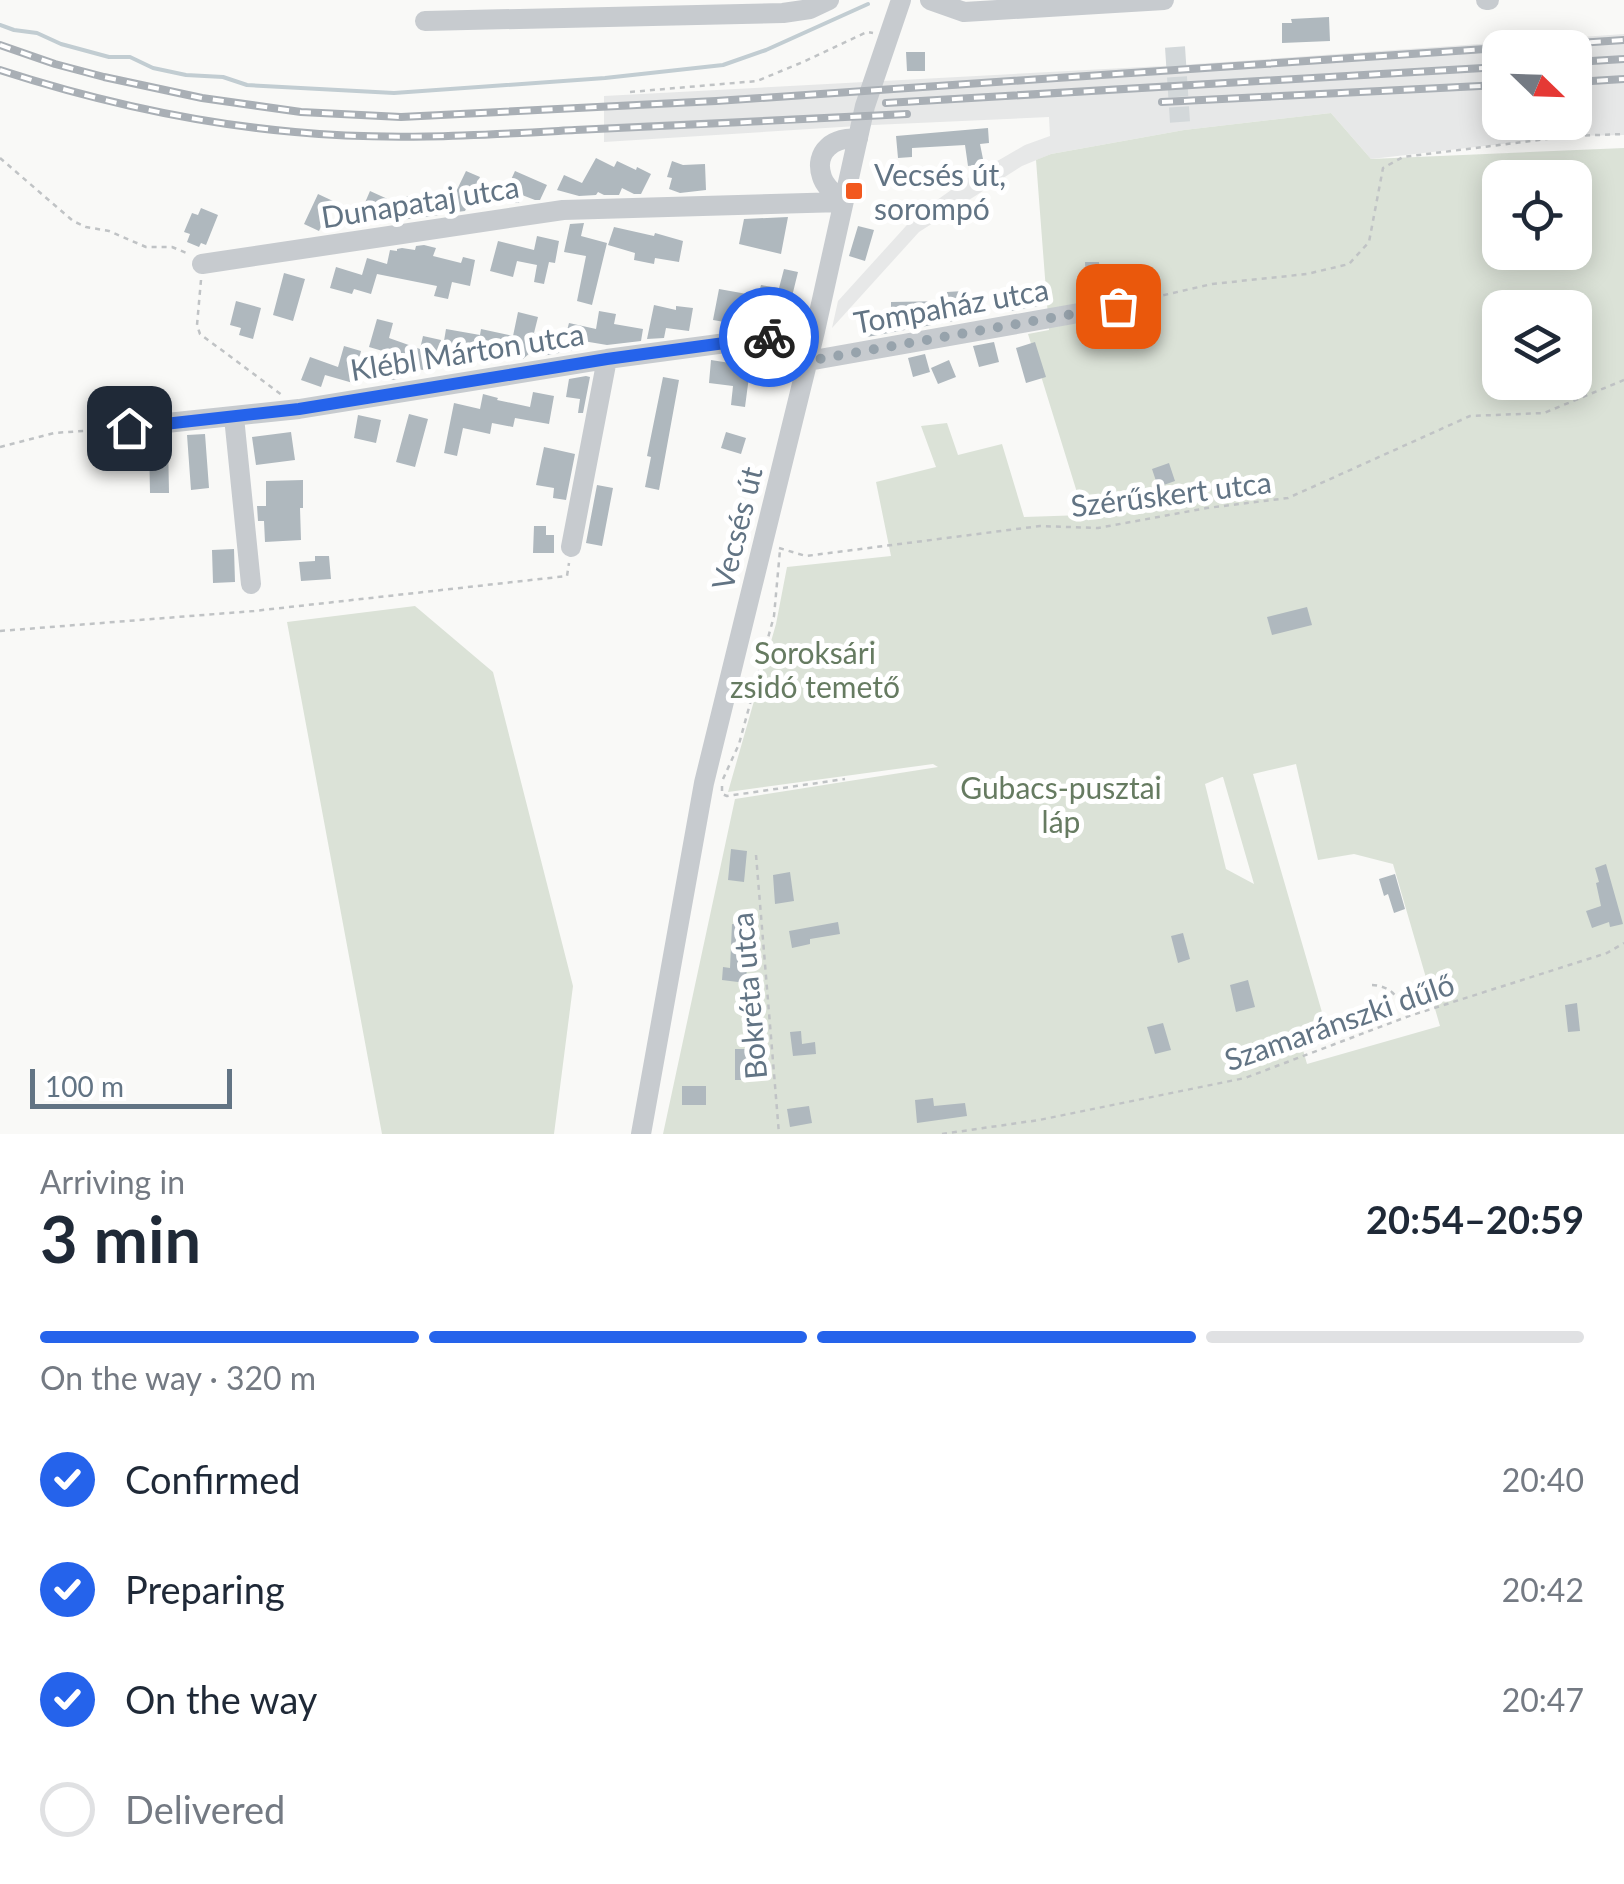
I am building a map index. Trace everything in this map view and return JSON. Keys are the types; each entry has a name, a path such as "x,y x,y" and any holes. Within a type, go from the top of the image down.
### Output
{"street":[{"path":"425,21 782,14 829,0"},
{"name":"Vecsés út","path":"641,1134 704,783 808,361 865,106 901,0"},
{"path":"930,0 964,12 1164,0"},
{"path":"843,202 823,181 822,158 837,139 858,139"},
{"name":"Dunapataj utca","path":"202,264 563,210 843,202"},
{"name":"Tompaház utca","path":"808,361 1118,306"},
{"name":"Klébl Márton utca","path":"129,428 299,409 607,359 815,331"},
{"path":"571,547 607,359"},
{"path":"234,417 251,584"}],"path":[{"path":"630,92 757,81 866,32 888,36"},
{"path":"1118,306 1212,284 1307,274 1349,264 1369,242 1383,168 1403,157 1571,136 1624,134"},
{"path":"0,158 73,221 146,247 172,246 202,264 197,325 200,334 299,409"},
{"name":"Szérűskert utca","path":"845,779 722,794 774,616 780,548 806,556 1040,526 1098,528 1288,498 1470,416 1544,413 1624,380"},
{"path":"0,447 54,433 129,428"},
{"path":"0,631 254,611 567,576 571,547"},
{"name":"Bokréta utca","path":"756,855 779,1134"},
{"name":"Szamaránszki dűlő","path":"942,1134 1038,1120 1245,1078 1409,1016 1607,953 1624,943"},
{"path":"1372,985 1397,995 1409,1016"}],"shaded area":[{"path":"1624,34 1624,135 1592,136 1592,36"},
{"path":"1482,44 1482,140 1536,140 1371,159 1331,113 1184,130 1051,154 1022,166 919,232 832,328 838,301 916,215 968,178 1025,145 1050,136 1049,117 604,142 604,96 1181,65"}],"green space":[{"path":"1331,113 1371,159 1624,148 1624,1134 663,1134 735,799 938,767 933,764 728,792 776,624 787,567 891,556 876,482 936,467 921,426 947,423 958,455 1002,444 1024,517 1084,515 1028,334 1049,330 1036,160 1184,130","holes":["1296,764 1318,860 1354,854 1393,864 1440,1026 1307,1064 1301,1043 1328,1033 1253,774","1223,777 1254,884 1226,869 1205,784"]},
{"path":"415,606 493,672 573,986 554,1134 382,1134 287,622"}],"building":[{"path":"1329,17 1330,41 1282,43 1282,23"},
{"path":"906,52 925,52 925,71 907,71"},
{"path":"988,128 989,143 980,144 984,164 968,166 965,145 912,148 912,157 898,158 896,136"},
{"path":"596,158 614,167 617,161 651,174 641,194 622,188 619,195 598,192 579,196 557,190 564,175 582,183"},
{"path":"672,161 705,164 706,190 680,193 669,189 672,178 667,177"},
{"path":"466,171 480,177 465,211 441,210 439,215 417,214 402,220 393,216 390,222 380,223 369,218 366,226 359,227 349,222 354,210 361,212 370,191 403,206 407,196 428,206 435,191 453,198"},
{"path":"515,171 547,185 540,200 522,195 516,203 503,197"},
{"path":"318,194 333,201 319,231 304,224"},
{"path":"201,208 218,215 206,245 201,243 199,247 187,242 190,234 184,232 192,213 198,215"},
{"path":"788,217 781,254 739,244 744,219"},
{"path":"584,223 581,236 607,243 592,305 577,301 586,256 564,252 570,224"},
{"path":"858,226 874,230 865,261 849,256"},
{"path":"614,227 683,241 679,262 655,258 654,264 634,260 635,253 608,245"},
{"path":"537,236 559,241 555,263 549,262 544,284 534,282 537,265 517,261 513,277 490,271 498,241 534,250"},
{"path":"416,246 436,248 433,256 461,263 463,257 475,260 470,286 452,282 448,299 434,296 437,286 377,274 371,294 330,288 336,267 362,275 367,258 387,264 390,250 415,250"},
{"path":"1085,262 1099,262 1101,283 1086,284"},
{"path":"784,269 798,272 786,321 772,319 774,311 740,305 736,324 713,320 719,289 758,296 761,285 779,288"},
{"path":"284,273 305,279 293,321 273,315"},
{"path":"963,291 964,301 982,298 986,315 867,337 866,314 891,312 891,302 947,301 947,292"},
{"path":"1036,293 1038,306 1005,312 1001,299"},
{"path":"236,301 261,308 253,339 239,335 241,328 230,325"},
{"path":"654,305 676,310 676,306 693,308 689,331 666,328 664,338 647,339"},
{"path":"599,311 616,314 614,324 643,329 641,341 607,345 583,341 581,349 562,349 569,323 596,329"},
{"path":"518,312 538,317 534,333 562,340 559,353 530,353 523,359 443,347 446,329 480,335 481,329 513,336"},
{"path":"377,319 393,323 389,338 420,349 423,336 441,340 433,372 408,367 404,378 384,377 393,354 369,347"},
{"path":"994,342 999,362 979,367 973,346"},
{"path":"1035,342 1046,377 1026,383 1016,348"},
{"path":"344,346 361,351 353,383 325,375 321,387 301,380 310,357 338,367"},
{"path":"771,351 773,367 750,369 745,407 731,405 733,386 709,383 711,360 730,363 730,356"},
{"path":"925,354 930,372 913,377 908,358"},
{"path":"949,360 956,377 938,384 931,368"},
{"path":"590,377 583,413 578,413 580,399 566,397 569,379"},
{"path":"663,377 679,380 659,490 645,487 651,457 647,456"},
{"path":"533,392 554,396 549,424 515,418 513,427 492,423 490,434 463,428 457,456 444,453 454,403 480,409 483,394 530,407"},
{"path":"409,414 428,419 415,467 396,462"},
{"path":"358,415 381,420 376,443 354,438"},
{"path":"291,432 295,460 256,465 252,437"},
{"path":"726,432 746,438 741,454 721,448"},
{"path":"205,434 209,488 191,490 187,435"},
{"path":"168,440 169,493 150,493 149,441"},
{"path":"544,447 575,454 566,500 553,498 554,488 536,485"},
{"path":"1169,463 1175,481 1158,487 1152,469"},
{"path":"303,480 301,540 265,542 264,521 258,521 257,506 266,506 266,481"},
{"path":"597,485 613,488 602,546 586,543"},
{"path":"534,526 546,526 546,535 554,535 554,553 533,553"},
{"path":"234,549 235,582 213,583 212,550"},
{"path":"315,556 329,556 331,579 301,581 299,562 315,561"},
{"path":"1307,607 1312,625 1272,635 1267,617"},
{"path":"731,849 747,851 744,882 728,880"},
{"path":"1606,864 1623,924 1610,927 1609,922 1592,928 1586,911 1601,906 1595,868"},
{"path":"790,872 794,901 775,904 773,875"},
{"path":"1395,874 1405,909 1394,913 1379,879"},
{"path":"838,922 840,934 810,939 810,944 792,948 789,931"},
{"path":"732,924 750,925 748,955 756,955 754,967 747,966 746,983 722,980 723,967 730,968"},
{"path":"1183,933 1190,959 1178,963 1171,936"},
{"path":"1248,980 1255,1007 1236,1012 1230,985"},
{"path":"1577,1003 1580,1031 1568,1032 1565,1005"},
{"path":"1163,1023 1171,1050 1155,1054 1147,1027"},
{"path":"801,1031 802,1044 815,1042 816,1054 793,1056 790,1032"},
{"path":"735,1049 754,1049 754,1080 735,1080"},
{"path":"682,1086 706,1086 706,1105 682,1105"},
{"path":"933,1098 934,1106 965,1103 967,1116 917,1123 915,1100"},
{"path":"809,1106 812,1123 790,1127 787,1109"}],"waterway":[{"path":"0,25 186,75 223,77 247,85 394,93 723,65 868,4"}],"tunnel":[{"path":"1175,47 1180,122"}],"railway":[{"path":"1592,42 1624,40"},
{"path":"0,45 104,77 202,98 301,112 401,117 716,101 1482,49"},
{"path":"1592,61 1624,59"},
{"path":"886,103 1482,68"},
{"path":"0,70 72,92 183,117 330,135 470,135 907,114"},
{"path":"1592,81 1624,79"},
{"path":"1162,102 1482,86"}],"way so far":[{"path":"769,337 815,331 808,361 1118,306"}],"place":[{"name":"Vecsés út, sorompó","path":"854,191"}],"route":[{"path":"129,428 299,409 769,337"}],"park label":[{"name":"Soroksári zsidó temető","path":"815,669"},
{"name":"Gubacs-pusztai láp","path":"1061,804"}]}
